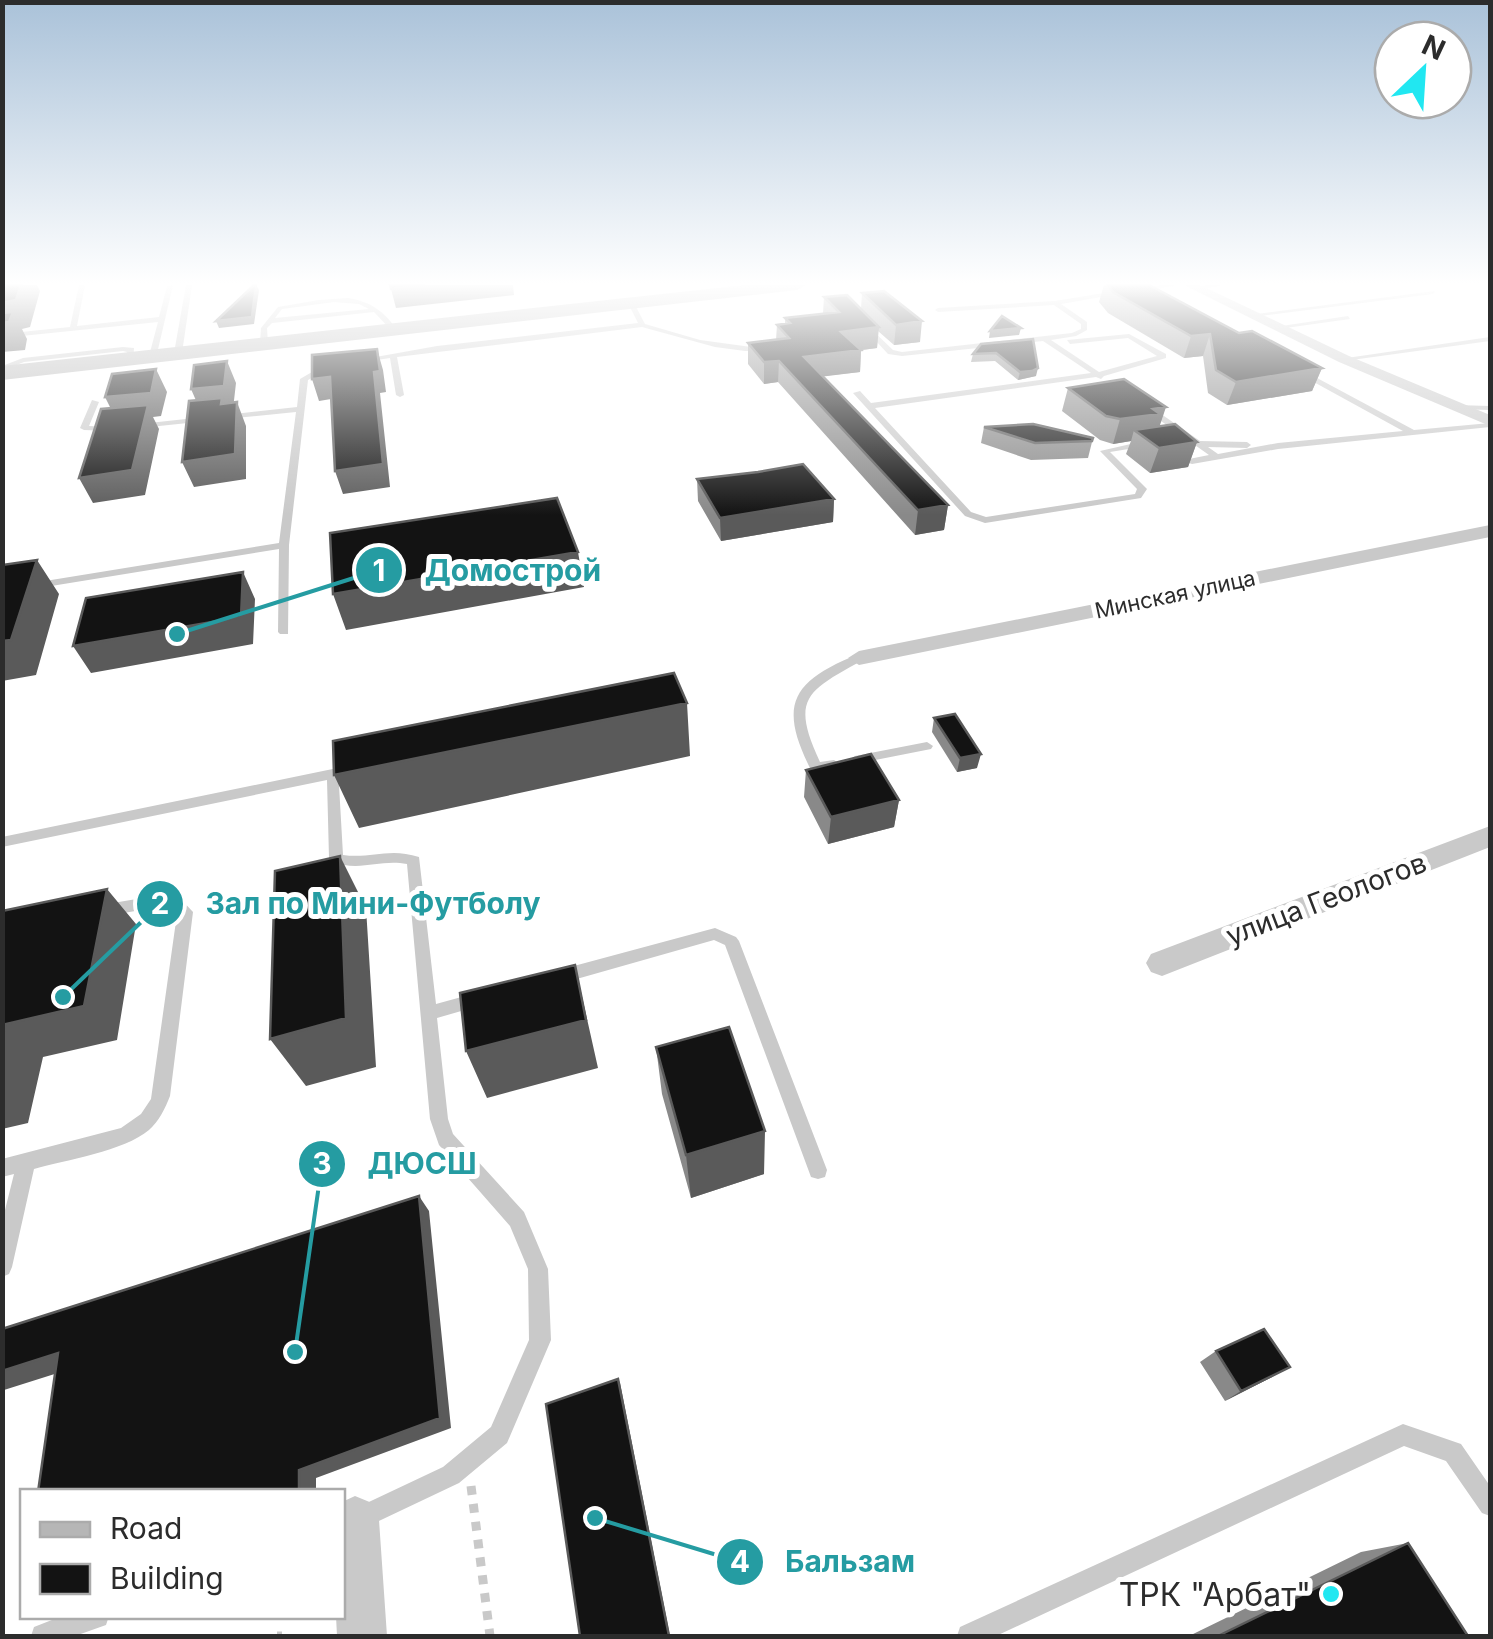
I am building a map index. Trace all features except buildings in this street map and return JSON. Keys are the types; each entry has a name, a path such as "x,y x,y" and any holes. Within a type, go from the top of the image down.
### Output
{"street":[{"path":"2,371 103,361"},
{"path":"1350,361 1490,423"},
{"name":"Минская улица","path":"859,658 1490,531"},
{"name":"улица Геологов","path":"1162,963 1490,836"},
{"path":"349,1522 362,1636"}],"lane":[{"path":"284,632 284,545 300,409 308,374 358,361"},
{"path":"394,361 400,395"},
{"path":"1079,361 1113,386"},
{"path":"868,406 1098,375 1144,361"},
{"path":"1289,364 1413,433"},
{"path":"857,393 968,514 985,520 1138,496 1142,489 1104,451 1157,442"},
{"path":"95,402 84,428 115,429"},
{"path":"1144,406 1217,457"},
{"path":"1455,407 1490,408"},
{"path":"134,427 300,409"},
{"path":"1192,462 1278,446 1490,423"},
{"path":"1173,440 1278,446"},
{"path":"2,591 284,545"},
{"path":"859,658 812,684 800,699 796,714 798,731 816,768 927,746"},
{"path":"2,842 364,768"},
{"path":"345,772 332,783 336,858 350,864 400,854 414,862 439,1119 445,1138 516,1220 538,1270 540,1340 499,1435 451,1475 349,1522"},
{"path":"2,1168 124,1136 141,1128 156,1112 161,1096 185,912 172,899 158,899 80,916"},
{"path":"544,982 715,934 731,941 818,1170"},
{"path":"430,1013 487,998"},
{"path":"2,1266 26,1162"},
{"path":"969,1636 1403,1435 1453,1452 1490,1505"},
{"path":"43,1636 88,1619"}],"path":[{"path":"471,1486 490,1636"}],"place":[{"name":"Домострой","path":"177,634"},
{"name":"Зал по Мини-Футболу","path":"63,997"},
{"name":"ДЮСШ","path":"295,1352"},
{"name":"Бальзам","path":"595,1518"},
{"name":"ТРК \"Арбат\"","path":"1331,1594"}]}
